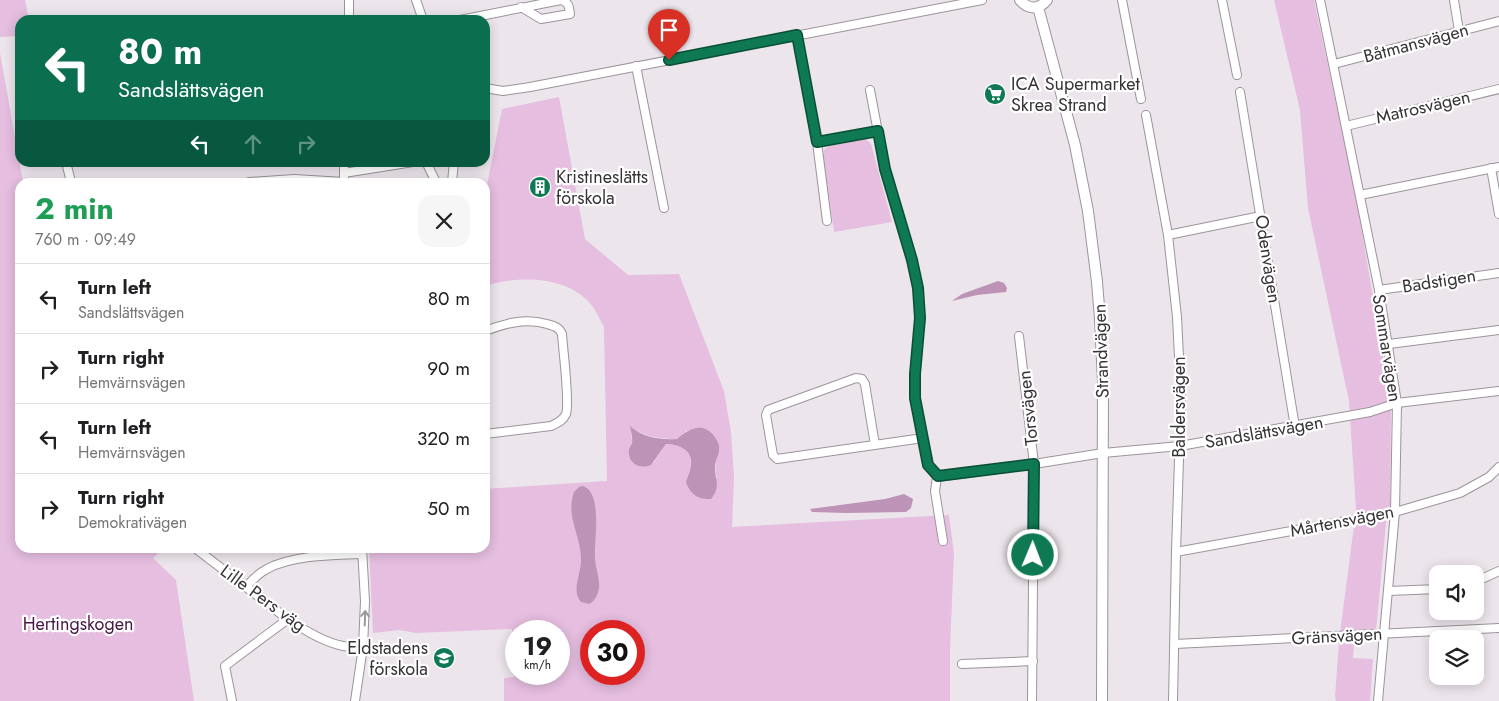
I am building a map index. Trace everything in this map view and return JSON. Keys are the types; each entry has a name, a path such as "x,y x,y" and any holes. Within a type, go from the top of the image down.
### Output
{"street":[{"path":"349,0 349,15"},
{"path":"416,0 421,15"},
{"path":"483,15 520,7 560,0 569,4 570,14 541,20 520,7"},
{"path":"490,89 503,91 959,2 982,0"},
{"path":"1020,0 1029,7 1038,8 1047,0"},
{"path":"1122,0 1141,99"},
{"path":"1222,0 1237,75"},
{"name":"Sommarvägen","path":"1320,0 1379,290 1397,404 1396,512 1378,701"},
{"path":"1454,0 1459,31"},
{"name":"Strandvägen","path":"1038,8 1067,112 1088,211 1100,319 1103,453 1102,701"},
{"name":"Båtmansvägen","path":"1334,64 1499,21"},
{"path":"797,35 817,142 827,221"},
{"path":"636,66 664,208"},
{"name":"Matrosvägen","path":"1346,126 1499,89"},
{"path":"870,90 885,169 912,260 918,288 920,318 915,386 928,465 938,476 935,491 943,541"},
{"name":"Odenvägen","path":"1240,92 1295,427"},
{"name":"Baldersvägen","path":"1146,115 1168,235 1181,397 1173,701"},
{"path":"817,142 878,131"},
{"path":"348,178 393,167"},
{"path":"1360,195 1495,167 1499,214"},
{"path":"1168,235 1261,216"},
{"name":"Badstigen","path":"1379,290 1499,272"},
{"path":"490,328 502,324 528,321 551,325 560,330 562,334 567,404 565,417 560,422 551,426 490,433"},
{"path":"1389,344 1499,330"},
{"name":"Torsvägen","path":"1019,336 1034,464 1032,701"},
{"path":"875,445 865,384 862,379 856,378 768,410 766,415 773,455 777,459 875,445 923,438"},
{"name":"Sandslättsvägen","path":"938,476 1103,453 1180,446 1295,427 1370,412 1397,404 1499,391"},
{"name":"Mårtensvägen","path":"1176,552 1396,512 1460,493 1489,477 1499,467"},
{"name":"Lille Pers väg","path":"202,553 288,619 325,640 342,646 364,647"},
{"path":"246,587 259,574 276,565 346,553"},
{"path":"355,701 364,647 365,602 362,553"},
{"path":"1484,578 1499,571"},
{"path":"1389,591 1429,589"},
{"path":"232,701 225,666 288,619"},
{"name":"Gränsvägen","path":"1174,644 1499,628"},
{"path":"962,664 1033,661"}],"green space":[{"path":"0,0 25,0 28,15 15,15 15,36 0,37"},
{"path":"1274,0 1314,0 1355,192 1391,401 1390,508 1386,523 1376,631 1340,633 1356,510 1349,401 1308,208 1300,110"},
{"name":"Hertingskogen","path":"0,53 15,137 15,167 20,167 22,178 15,178 15,553 158,553 153,558 176,580 194,701 0,701"},
{"path":"559,97 585,239 628,275 679,274 724,391 731,432 734,477 732,527 949,515 954,554 950,701 504,701 504,678 505,685 570,685 570,620 505,620 505,629 416,633 400,630 373,633 369,553 490,553 490,489 607,481 604,327 588,301 577,292 565,286 552,282 525,279 490,285 490,178 488,178 502,109","holes":["631,427 647,435 677,439 686,431 706,429 713,436 718,447 715,470 717,478 688,475 691,462 690,456 684,449 673,445 666,444 654,462 646,467 629,448 632,442"]},
{"path":"866,139 871,144 892,222 834,232 823,156 824,150 829,146"},
{"path":"1339,643 1354,644 1353,658 1373,659 1370,701 1336,701"}],"shaded area":[{"path":"998,281 1004,283 1007,288 1006,292 977,295 952,301 962,294"},
{"path":"630,426 647,436 664,439 677,439 686,432 696,428 710,431 719,444 715,466 717,486 711,499 698,497 690,490 686,482 691,467 690,455 676,445 666,444 651,465 643,467 632,462 629,455 629,448 632,443"},
{"path":"583,486 589,490 593,498 596,518 595,557 599,588 596,598 589,604 581,602 577,593 581,552 571,510 574,492"},
{"path":"904,494 913,499 911,508 906,512 812,512 810,509 885,499"}],"place":[{"name":"ICA Supermarket Skrea Strand","path":"995,94"},
{"name":"Kristineslätts förskola","path":"540,187"},
{"name":"Eldstadens förskola","path":"444,658"}],"route":[{"path":"669,60 797,35 817,142 878,131 885,169 912,260 918,288 920,318 915,398 929,469 938,476 1034,464 1033,555"}]}
